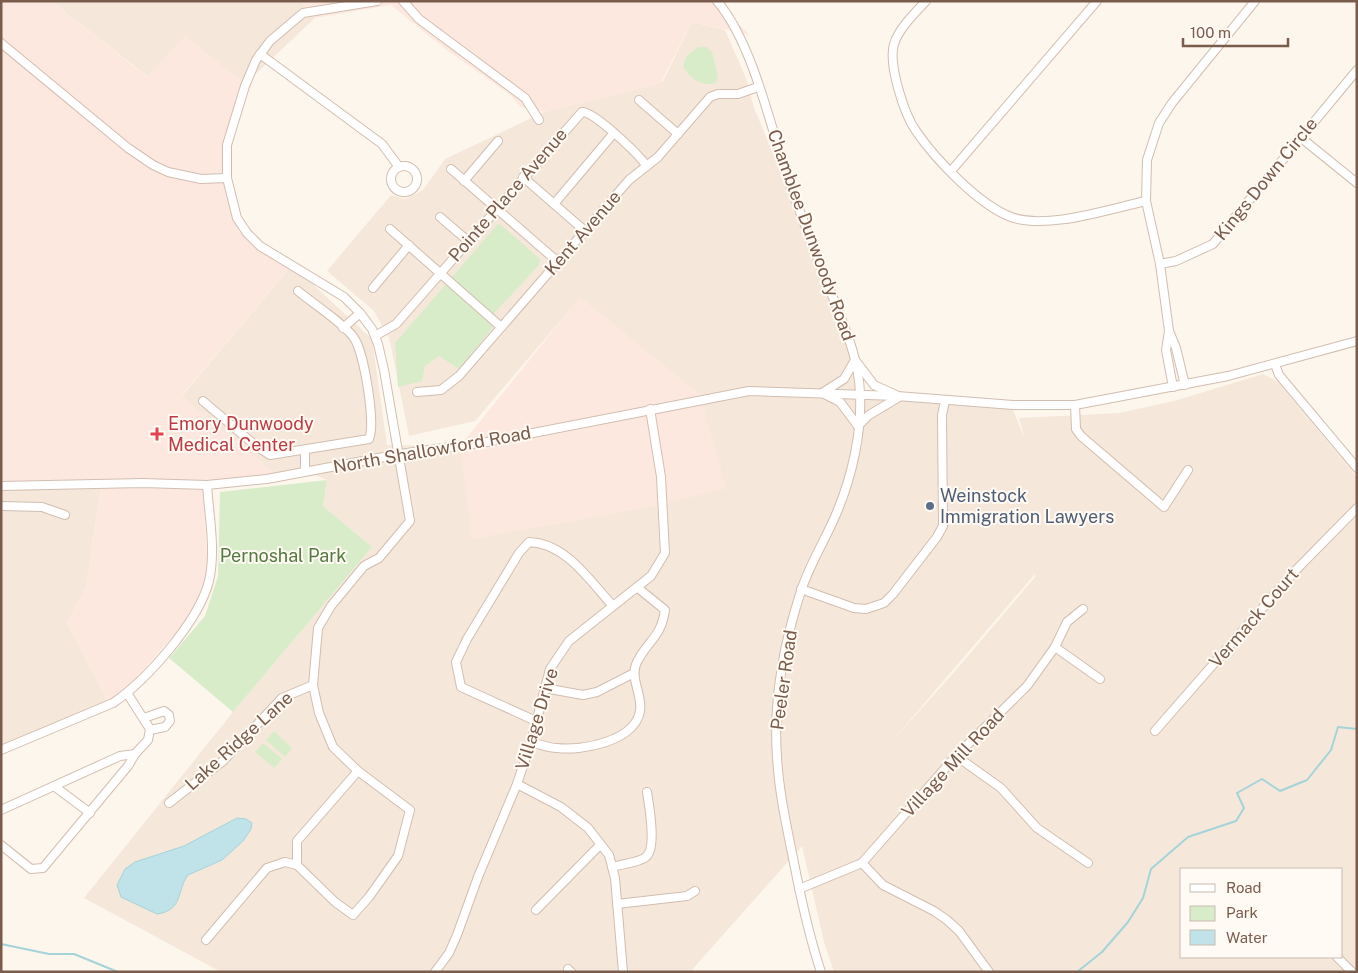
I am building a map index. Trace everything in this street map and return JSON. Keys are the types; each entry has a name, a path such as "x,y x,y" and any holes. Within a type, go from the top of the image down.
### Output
{"street":[{"name":"Lake Ridge Lane","path":"297,865 335,902 353,914 369,897 398,856 410,810 358,771 333,747 319,713 312,685 318,628 364,566 380,558 410,521 381,352 375,336 360,312 344,297 260,246 247,233 237,218 227,178 227,145 245,86 260,54 282,29 303,13 377,1"},
{"path":"402,1 419,19 525,98 539,120"},
{"name":"Chamblee Dunwoody Road","path":"717,1 736,28 758,87 799,211 855,360 860,395"},
{"path":"926,1 905,25 894,43 893,56 899,88 915,130 969,189 1012,217 1044,221 1146,201"},
{"path":"951,171 1097,1"},
{"path":"1185,385 1176,348 1169,331 1160,264 1146,201 1147,160 1159,123 1172,103 1256,1"},
{"path":"1,43 128,148 153,164 168,172 201,179 227,178"},
{"path":"260,54 382,144 399,167"},
{"name":"Kings Down Circle","path":"1160,264 1176,262 1213,244 1357,70"},
{"name":"Kent Avenue","path":"417,392 441,390 447,387 629,180 658,157 710,97 718,94 738,94 758,87"},
{"path":"642,103 678,134"},
{"name":"Pointe Place Avenue","path":"375,336 396,324 582,112 592,115 639,156 646,165"},
{"path":"554,204 614,134"},
{"path":"1300,137 1357,183"},
{"path":"464,180 498,141"},
{"path":"451,169 558,262"},
{"path":"523,177 585,231"},
{"path":"440,217 468,241"},
{"path":"390,229 500,326"},
{"path":"372,288 409,245"},
{"path":"203,401 270,456 369,439 373,430 360,351 354,337 298,291"},
{"path":"343,328 360,312"},
{"path":"1169,331 1166,350 1173,387"},
{"path":"860,395 900,396 1013,405 1075,405 1185,385 1275,364 1357,341"},
{"path":"855,360 874,384 900,396 869,415 858,426 840,402 822,393 844,378 855,360"},
{"path":"1275,364 1279,375 1357,468"},
{"name":"North Shallowford Road","path":"1,486 143,483 207,485 267,479 400,454 487,442 749,391 860,395"},
{"name":"Peeler Road","path":"821,972 800,889 782,804 776,741 778,699 786,650 801,589 845,493 858,426 860,395"},
{"path":"801,589 854,608 875,608 894,594 937,537 944,517 942,415 945,401"},
{"path":"1075,405 1076,428 1081,436 1164,507 1188,470"},
{"name":"Village Drive","path":"435,972 449,953 457,935 478,877 517,784 531,742 550,669 569,641 651,576 665,553 661,477 650,409"},
{"path":"305,450 305,471"},
{"path":"1,750 83,718 113,703 127,693 186,627 200,607 209,580 211,562 207,485"},
{"path":"1,506 42,507 65,515"},
{"name":"Vermack Court","path":"1155,731 1294,572 1357,508"},
{"path":"536,721 461,687 456,662 466,639 519,553 529,542 542,542 561,551 613,606"},
{"path":"531,742 557,748 603,743 623,736 638,719 641,710 634,673 636,662 663,625 665,610 638,588"},
{"name":"Village Mill Road","path":"800,889 862,863 956,756 1027,686 1055,647 1067,622 1083,609"},
{"path":"1055,647 1100,679"},
{"path":"544,688 583,695 597,692 634,673"},
{"name":"Lake Ridge Lane","path":"169,803 222,761 282,698 312,685"},
{"path":"1,845 31,869 43,868 90,813 148,740 150,730 127,693"},
{"path":"144,718 164,711 169,715 170,721 165,727 150,730"},
{"path":"1,810 120,756 135,754"},
{"path":"956,756 1001,788 1037,828 1088,863"},
{"path":"206,940 267,868 285,862 297,865 297,841 358,771"},
{"path":"517,784 561,807 588,828 609,855 617,904 623,972"},
{"path":"54,786 90,813"},
{"path":"612,867 646,857 651,850 651,827 647,792"},
{"path":"536,910 600,844"},
{"path":"862,863 882,885 934,911 960,931 989,972"},
{"path":"617,904 687,896 695,891"},
{"path":"1338,958 1352,972"}],"shaded area":[{"path":"1,1 51,1 147,77 185,36 245,84 231,136 224,188 239,232 292,265 181,396 278,476 203,485 207,560 202,603 111,707 67,623 86,587 102,483 1,481"},
{"path":"51,1 300,1 315,18 245,84 148,77"},
{"path":"300,1 714,1 750,35 692,22 660,84 544,112 521,107 509,94 444,48 391,5 315,18"},
{"path":"692,22 725,30 746,78 754,108 799,215 851,351 858,398 865,400 900,391 925,397 1010,402 1025,440 1019,418 1119,413 1174,401 1263,374 1277,381 1357,477 1357,972 834,972 824,942 802,846 690,972 221,972 84,898 233,712 372,547 323,506 327,480 305,471 278,476 181,397 292,265 372,339 387,445 460,446 705,414 700,395 580,298 475,421 409,436 389,337 373,310 327,271 391,195 405,199 423,190 445,159 544,112 663,81","holes":["1035,574 1035,577 956,670 893,740"]},
{"path":"580,297 700,395 726,488 659,505 472,539 460,446"},
{"path":"1,481 102,482 86,587 67,623 111,707 1,750"}],"green space":[{"path":"698,47 706,47 712,52 718,77 716,83 706,84 697,81 683,67 686,57"},
{"path":"498,224 540,259 539,265 487,321 493,327 459,369 439,356 425,366 422,381 398,387 395,343"},
{"name":"Pernoshal Park","path":"327,480 323,506 372,547 233,712 169,658 205,616 218,576 220,492"},
{"path":"274,731 292,748 285,757 266,740"},
{"path":"263,743 282,759 274,768 255,752"}],"water":[{"path":"237,818 246,819 252,823 251,829 243,841 222,860 188,875 176,904 172,908 157,914 121,897 117,885 125,869 135,862 184,846"}],"waterway":[{"path":"1077,972 1102,952 1128,922 1143,898 1151,869 1188,837 1236,821 1244,808 1237,793 1262,779 1280,791 1307,780 1331,750 1338,727 1357,729"},
{"path":"1,944 49,954 74,954 118,972"}],"place":[{"name":"Emory Dunwoody Medical Center","path":"157,434"},
{"name":"Weinstock Immigration Lawyers","path":"930,506"}]}
